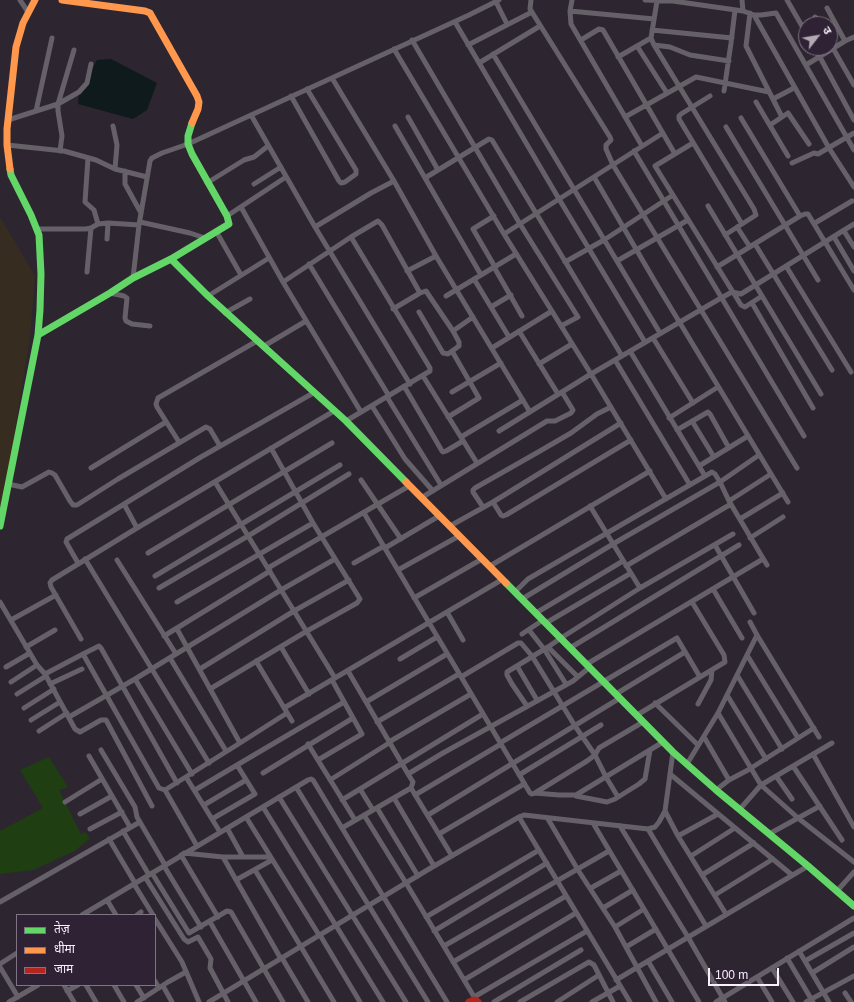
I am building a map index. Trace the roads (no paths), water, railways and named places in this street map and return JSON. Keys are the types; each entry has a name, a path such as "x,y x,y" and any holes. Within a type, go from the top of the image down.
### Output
{"street":[{"path":"20,0 28,12"},
{"path":"0,526 38,335 41,274 40,240 37,229 11,175 4,127 8,120 16,47 23,23 35,0"},
{"path":"38,335 133,278 171,259 229,224 227,216 207,183 188,144 188,136 198,109 199,102 194,89 175,54 150,13 145,11 62,0"},
{"path":"531,0 530,9 608,133 611,140 606,145 606,149 613,165 797,468"},
{"path":"572,0 570,11 571,24 642,146"},
{"path":"645,0 695,2 761,15 776,13 854,150"},
{"path":"742,0 742,11"},
{"path":"787,0 798,19"},
{"path":"133,278 139,224 152,158 188,144 498,1 507,24"},
{"path":"658,1 651,38 654,45 754,209 756,215 726,235"},
{"path":"827,8 845,41"},
{"path":"724,90 735,10"},
{"path":"570,11 654,19"},
{"path":"468,45 532,12"},
{"path":"752,14 829,148 854,187"},
{"path":"752,14 746,46 782,116"},
{"path":"455,22 559,199 646,342"},
{"path":"479,63 540,26"},
{"path":"581,40 601,29 603,30 675,154"},
{"path":"652,30 732,38"},
{"path":"838,44 854,37"},
{"path":"36,111 52,38"},
{"path":"618,58 651,38"},
{"path":"412,40 520,224 578,317 562,326"},
{"path":"654,45 670,47 690,56 728,60"},
{"path":"638,46 667,93"},
{"path":"394,49 516,254 562,326 666,499"},
{"path":"60,151 62,136 58,104 74,50"},
{"path":"493,54 660,333"},
{"path":"806,65 820,56 854,120"},
{"path":"837,56 854,85"},
{"path":"8,120 58,104 79,92 87,83 91,64"},
{"path":"625,117 696,77 770,92"},
{"path":"332,78 394,181 456,290 530,412"},
{"path":"773,99 794,88"},
{"path":"291,96 339,180 341,183 345,182 356,174 356,170 307,89"},
{"path":"710,96 679,116 679,119 740,225 750,247"},
{"path":"756,102 788,156"},
{"path":"770,125 788,113 809,144"},
{"path":"250,115 329,251 410,384"},
{"path":"408,117 438,170"},
{"path":"741,118 800,216"},
{"path":"113,126 117,145 115,168"},
{"path":"395,126 481,275"},
{"path":"726,127 818,280"},
{"path":"504,234 663,133"},
{"path":"792,163 814,153 818,154 854,133"},
{"path":"425,178 476,148 488,139 492,140 622,356"},
{"path":"693,143 655,166 732,292 743,307 762,296"},
{"path":"7,145 60,151 88,158 125,171 148,176"},
{"path":"207,183 244,160 254,156 268,146"},
{"path":"634,151 663,202 804,436"},
{"path":"88,158 85,202 94,210 98,224"},
{"path":"254,184 281,167"},
{"path":"125,171 125,184 141,213"},
{"path":"227,216 286,177"},
{"path":"594,177 679,322 788,502"},
{"path":"315,227 371,193 394,181"},
{"path":"565,262 604,240 673,195"},
{"path":"815,223 852,201"},
{"path":"241,206 269,258 361,412"},
{"path":"708,206 821,394"},
{"path":"717,267 800,216 808,214 815,223 854,290"},
{"path":"494,216 472,229 522,316"},
{"path":"617,261 688,220"},
{"path":"283,282 375,222 381,222 420,293"},
{"path":"37,229 90,228 98,224 108,223 139,224 184,232 205,238"},
{"path":"107,239 108,223"},
{"path":"499,430 721,298 732,292 741,294 854,224"},
{"path":"87,272 90,228"},
{"path":"216,231 241,275"},
{"path":"844,231 854,247"},
{"path":"346,422 430,371 430,368 351,237"},
{"path":"834,237 854,271"},
{"path":"755,244 832,370"},
{"path":"446,296 516,254"},
{"path":"407,271 436,256"},
{"path":"208,296 269,258"},
{"path":"171,259 225,312 315,392 346,422 673,752 716,790 854,905"},
{"path":"309,264 442,485"},
{"path":"786,266 851,372"},
{"path":"474,279 509,337"},
{"path":"393,308 424,291 428,292 453,331 460,344 459,346 448,354 443,353 419,312"},
{"path":"110,293 127,298 126,321 132,324 150,326"},
{"path":"491,307 510,295"},
{"path":"225,312 250,299"},
{"path":"752,303 813,408"},
{"path":"492,348 552,311"},
{"path":"453,331 473,318"},
{"path":"264,346 306,321"},
{"path":"421,498 547,421 555,421 571,413 572,410 539,364 519,331"},
{"path":"653,338 693,402"},
{"path":"179,442 156,404 158,398 257,341"},
{"path":"539,364 572,344"},
{"path":"448,417 479,398 452,351"},
{"path":"630,351 705,476"},
{"path":"615,360 690,485"},
{"path":"452,392 501,363"},
{"path":"423,376 477,463"},
{"path":"404,386 444,452 523,400"},
{"path":"669,418 718,387"},
{"path":"78,563 66,542 67,539 220,446 315,392"},
{"path":"372,406 405,460 433,491"},
{"path":"483,507 473,492 475,488 547,448 597,414 611,407"},
{"path":"82,639 51,587 50,583 52,580 78,563 334,411"},
{"path":"677,430 708,412 729,448"},
{"path":"692,421 714,457"},
{"path":"91,468 166,422"},
{"path":"450,526 493,502 621,423"},
{"path":"8,484 22,487 49,472 54,475 73,505 77,505 206,427 208,427 220,446"},
{"path":"699,466 748,436"},
{"path":"493,502 501,515 506,515 631,440"},
{"path":"148,553 332,443"},
{"path":"210,688 360,601 349,580 313,523 271,448"},
{"path":"522,599 720,482 759,455"},
{"path":"155,576 340,464"},
{"path":"490,566 650,471"},
{"path":"515,592 528,579 712,472 720,482 750,538 767,565"},
{"path":"159,588 303,504 349,474"},
{"path":"536,613 730,502 771,474"},
{"path":"361,480 401,539"},
{"path":"214,482 307,631 361,731 362,734 360,736 318,760"},
{"path":"164,636 322,537 409,486"},
{"path":"740,519 783,493"},
{"path":"124,504 137,528"},
{"path":"590,506 640,588"},
{"path":"364,513 530,793 559,796 576,795 607,802 611,801 645,779 650,750"},
{"path":"354,563 401,539 439,516"},
{"path":"750,538 783,517"},
{"path":"177,602 313,523"},
{"path":"527,706 507,675 509,671 640,588 733,534"},
{"path":"398,570 459,536"},
{"path":"715,544 754,613"},
{"path":"570,648 739,545"},
{"path":"85,559 209,763"},
{"path":"39,731 135,679 281,590 336,559"},
{"path":"414,598 482,559"},
{"path":"408,774 578,677 588,666 763,559"},
{"path":"117,560 176,654"},
{"path":"522,634 630,573"},
{"path":"166,790 240,743 309,694 503,579"},
{"path":"200,669 294,610 349,580"},
{"path":"713,589 742,638"},
{"path":"11,620 56,595"},
{"path":"0,602 37,665 54,689 76,729 80,732 101,720 106,720 152,806"},
{"path":"637,715 725,662 725,658 692,602"},
{"path":"446,612 464,640"},
{"path":"750,622 819,737"},
{"path":"177,629 240,743"},
{"path":"26,647 55,630"},
{"path":"528,630 578,677"},
{"path":"687,764 718,713 757,635"},
{"path":"400,659 437,637"},
{"path":"416,795 562,705 678,638 700,677"},
{"path":"377,722 518,643 521,643 532,656 575,726 595,755 618,797"},
{"path":"17,694 45,675 99,646 177,783"},
{"path":"280,647 309,694"},
{"path":"546,648 566,684"},
{"path":"428,815 575,726 685,652"},
{"path":"6,667 30,653"},
{"path":"83,654 159,788 166,790 197,846"},
{"path":"366,702 447,654"},
{"path":"747,655 798,738"},
{"path":"170,658 226,751"},
{"path":"256,661 292,722"},
{"path":"11,682 37,665"},
{"path":"517,666 537,700"},
{"path":"50,684 82,669"},
{"path":"698,704 711,680 712,670"},
{"path":"342,828 413,786 413,782 402,762 389,743 348,671"},
{"path":"737,675 782,749"},
{"path":"135,679 192,774"},
{"path":"24,708 54,689"},
{"path":"330,780 471,694"},
{"path":"727,695 766,759"},
{"path":"31,720 60,702"},
{"path":"195,790 344,702"},
{"path":"655,703 698,745"},
{"path":"718,713 761,785 798,818 854,862"},
{"path":"342,800 483,714"},
{"path":"263,773 308,744 353,718"},
{"path":"535,793 595,755 599,748 643,722"},
{"path":"519,775 601,725"},
{"path":"716,790 729,780 766,759 814,728"},
{"path":"704,737 729,780"},
{"path":"576,795 663,742"},
{"path":"740,809 761,785 832,743"},
{"path":"308,744 355,820"},
{"path":"100,750 135,807 140,822 201,927"},
{"path":"209,1002 434,866 519,817 524,816 648,830 654,827 659,822 665,810 673,752"},
{"path":"813,754 854,827"},
{"path":"89,756 130,827"},
{"path":"212,819 255,794 237,764"},
{"path":"793,766 842,840"},
{"path":"670,774 792,875"},
{"path":"776,776 792,800"},
{"path":"186,778 195,790 220,832"},
{"path":"64,802 102,779"},
{"path":"84,914 311,779 384,896 447,1002"},
{"path":"204,805 246,780"},
{"path":"439,834 524,784"},
{"path":"296,787 428,1002"},
{"path":"360,788 418,876"},
{"path":"411,788 452,856"},
{"path":"80,814 112,796"},
{"path":"279,797 406,1002"},
{"path":"394,798 434,866"},
{"path":"769,834 820,806"},
{"path":"263,807 383,1002"},
{"path":"665,810 678,836 726,914"},
{"path":"90,829 122,812"},
{"path":"678,836 718,814"},
{"path":"364,815 444,946 474,1000 587,931"},
{"path":"246,817 360,1002"},
{"path":"519,817 630,1002"},
{"path":"548,819 578,870 615,927 636,968 656,1002"},
{"path":"0,902 140,822"},
{"path":"593,823 699,1002"},
{"path":"620,826 688,937 724,1000"},
{"path":"227,828 243,857"},
{"path":"691,856 735,828"},
{"path":"648,830 706,926"},
{"path":"123,831 184,939 188,942 198,937"},
{"path":"109,840 152,914"},
{"path":"702,875 754,843"},
{"path":"426,916 539,850"},
{"path":"444,946 610,851"},
{"path":"183,854 271,858"},
{"path":"183,854 218,917"},
{"path":"223,857 308,1002"},
{"path":"236,880 255,870 271,858"},
{"path":"715,895 773,859"},
{"path":"434,931 547,863"},
{"path":"616,980 808,866"},
{"path":"255,870 334,1002"},
{"path":"591,888 621,871"},
{"path":"837,891 854,872"},
{"path":"149,875 188,932 201,927 227,911 231,912 283,1002"},
{"path":"603,908 633,890"},
{"path":"453,962 566,896"},
{"path":"107,900 115,914"},
{"path":"615,927 644,910"},
{"path":"464,980 576,913"},
{"path":"716,1002 724,1000 787,958 854,918"},
{"path":"156,921 182,962 199,1002"},
{"path":"210,922 256,1002"},
{"path":"626,947 656,929"},
{"path":"194,930 211,959 210,968 228,1002"},
{"path":"805,961 854,933"},
{"path":"812,973 854,947"},
{"path":"494,1002 581,950"},
{"path":"799,951 830,1002"},
{"path":"0,964 16,954"},
{"path":"787,958 810,1001 854,976"},
{"path":"648,961 672,1002"},
{"path":"520,1002 589,962 594,965 600,975 607,993 613,1002"},
{"path":"0,967 18,997"},
{"path":"772,968 793,1002"},
{"path":"137,1002 186,972"},
{"path":"559,1001 600,975"},
{"path":"757,977 772,1002"},
{"path":"156,981 172,1002"},
{"path":"9,1002 36,986"},
{"path":"65,986 74,1002"},
{"path":"68,991 76,986"},
{"path":"87,986 96,1002"},
{"path":"115,986 124,1002"},
{"path":"137,986 144,998"},
{"path":"592,1002 620,986"},
{"path":"845,993 851,1002"}]}
